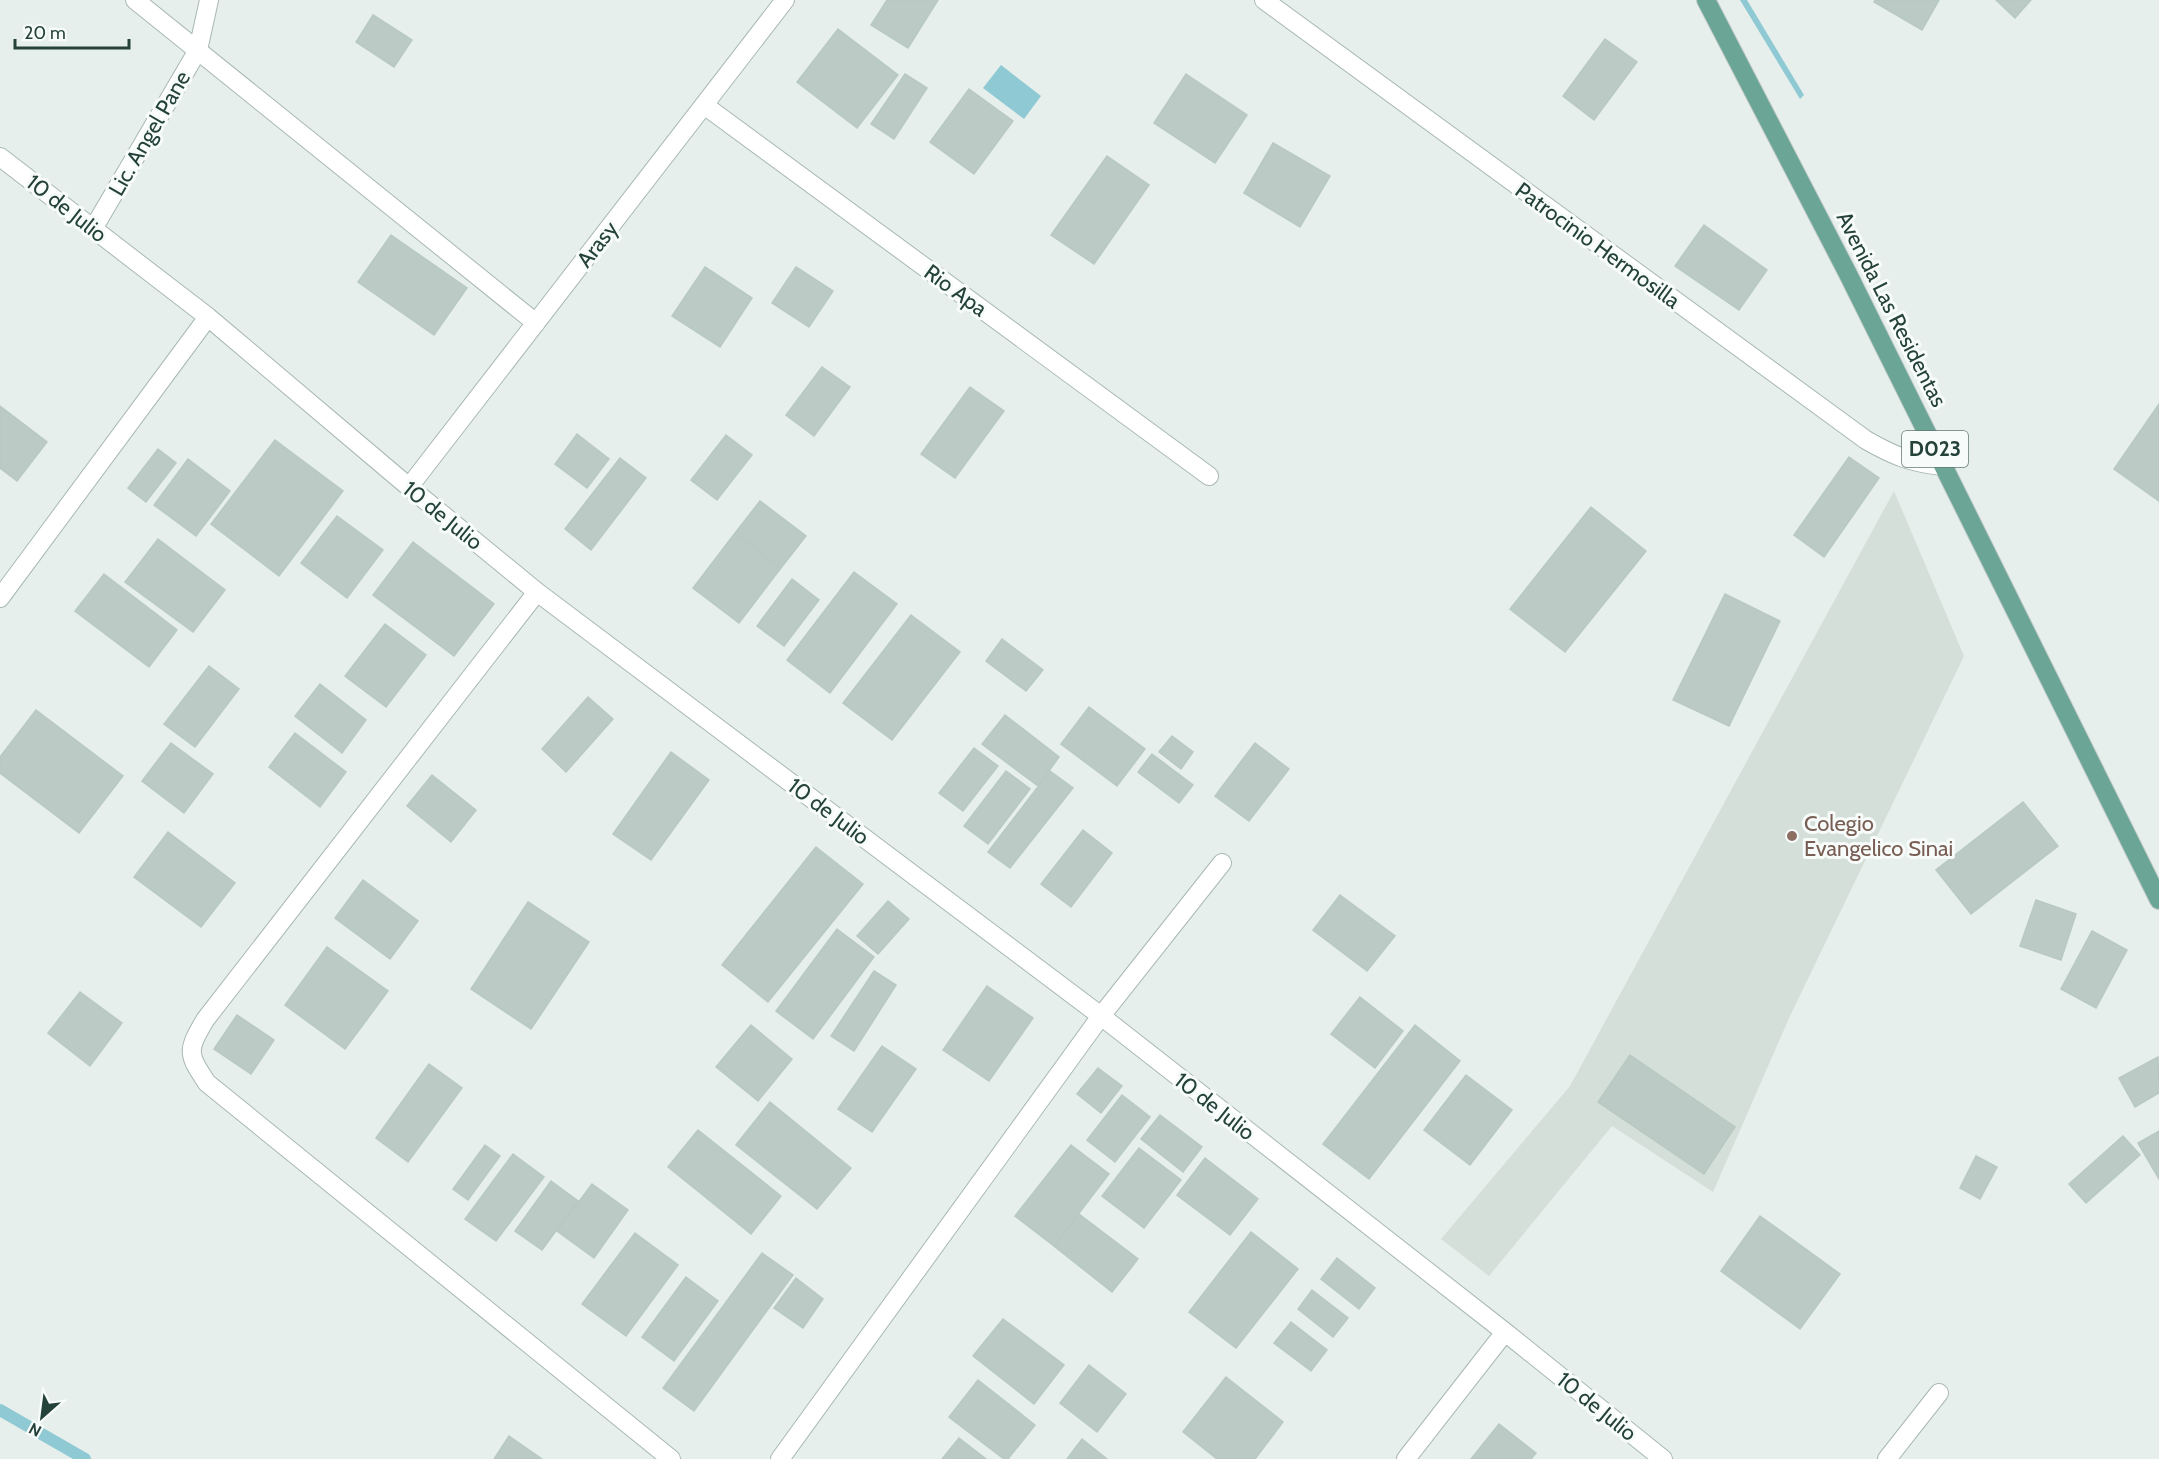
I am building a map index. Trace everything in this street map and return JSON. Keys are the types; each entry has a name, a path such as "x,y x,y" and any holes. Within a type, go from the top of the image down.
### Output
{"main road":[{"name":"Avenida Las Residentas","path":"1706,0 1847,272 2159,900"}],"street":[{"path":"135,0 536,323"},
{"name":"Lic. Angel Pane","path":"93,229 198,50 210,0"},
{"name":"Arasy","path":"409,487 785,0"},
{"name":"Patrocinio Hermosilla","path":"1264,0 1866,440 1886,452 1919,464 1944,466"},
{"name":"Rio Apa","path":"704,105 1209,476"},
{"name":"10 de Julio","path":"0,157 208,317 537,592 1101,1016 1505,1332 1663,1459"},
{"path":"0,598 208,317"},
{"path":"537,592 205,1020 192,1043 193,1062 207,1083 671,1459"},
{"path":"780,1459 1101,1016 1222,863"},
{"path":"1406,1459 1505,1332"},
{"path":"1887,1459 1939,1393"}],"shaded area":[{"name":"Colegio Evangelico Sinai","path":"1894,491 1964,656 1790,1016 1713,1192 1612,1126 1489,1276 1441,1239 1570,1086"}],"water":[{"path":"1740,0 1747,0 1804,95 1800,99"},
{"path":"1001,65 1041,96 1024,119 983,88"}],"building":[{"path":"887,0 938,0 908,48 871,25"},
{"path":"1875,0 1939,0 1922,30 1874,2"},
{"path":"1996,0 2031,0 2015,18"},
{"path":"373,15 412,40 394,67 356,42"},
{"path":"838,29 898,75 857,128 797,82"},
{"path":"1605,39 1637,62 1594,120 1563,96"},
{"path":"905,74 927,88 894,139 871,124"},
{"path":"1186,74 1247,115 1215,163 1154,123"},
{"path":"969,89 1013,121 974,174 930,142"},
{"path":"1273,143 1330,176 1300,227 1244,193"},
{"path":"1107,156 1149,185 1094,264 1051,235"},
{"path":"1704,225 1767,270 1739,310 1675,266"},
{"path":"391,235 467,288 434,335 358,282"},
{"path":"705,267 752,298 720,347 672,316"},
{"path":"796,267 833,291 809,327 772,303"},
{"path":"822,367 850,387 814,436 786,415"},
{"path":"970,387 1004,411 955,478 921,454"},
{"path":"2159,404 2159,501 2114,469"},
{"path":"0,406 47,442 17,481 0,468"},
{"path":"577,434 609,459 587,488 555,464"},
{"path":"726,435 752,455 717,500 691,480"},
{"path":"275,440 343,491 279,576 211,524"},
{"path":"158,449 176,463 146,502 128,488"},
{"path":"1849,457 1879,478 1824,557 1794,535"},
{"path":"620,458 646,478 591,550 565,529"},
{"path":"188,459 230,491 196,536 154,505"},
{"path":"760,501 806,536 781,568 735,533"},
{"path":"1591,507 1646,551 1565,652 1510,609"},
{"path":"337,516 383,550 347,598 301,563"},
{"path":"735,533 781,568 739,623 693,588"},
{"path":"158,539 225,590 193,632 125,582"},
{"path":"413,542 494,604 454,656 373,595"},
{"path":"854,572 897,604 830,693 787,660"},
{"path":"104,574 177,630 149,667 75,611"},
{"path":"792,579 819,600 784,646 757,626"},
{"path":"1725,594 1780,621 1729,726 1673,700"},
{"path":"911,615 960,652 892,740 843,703"},
{"path":"385,624 426,655 386,707 345,676"},
{"path":"1002,639 1043,670 1026,691 986,661"},
{"path":"209,666 239,689 195,747 164,724"},
{"path":"320,684 366,720 342,753 295,716"},
{"path":"588,697 613,719 566,772 542,749"},
{"path":"1089,707 1145,749 1117,786 1061,744"},
{"path":"36,710 123,776 79,833 0,773 0,757"},
{"path":"1005,715 1059,757 1038,786 982,744"},
{"path":"295,733 346,772 320,807 269,767"},
{"path":"1172,736 1193,752 1181,769 1159,752"},
{"path":"171,743 213,774 184,813 142,781"},
{"path":"1255,743 1289,769 1249,821 1215,796"},
{"path":"974,748 998,766 963,811 939,793"},
{"path":"671,752 709,780 651,860 613,834"},
{"path":"1152,754 1193,785 1179,803 1138,772"},
{"path":"1006,771 1030,789 988,844 964,826"},
{"path":"1050,771 1073,788 1010,868 988,852"},
{"path":"432,775 476,810 451,842 407,806"},
{"path":"2023,802 2058,846 1971,914 1936,870"},
{"path":"1083,830 1112,853 1071,907 1041,884"},
{"path":"168,832 235,883 201,927 134,877"},
{"path":"816,847 863,884 768,1002 722,965"},
{"path":"363,880 418,921 390,959 335,918"},
{"path":"1340,895 1395,936 1367,971 1313,930"},
{"path":"2036,900 2076,914 2061,960 2020,946"},
{"path":"888,901 909,919 878,954 857,936"},
{"path":"528,902 589,942 531,1029 471,989"},
{"path":"837,929 874,957 813,1039 776,1011"},
{"path":"2092,931 2127,950 2096,1008 2061,989"},
{"path":"327,947 388,991 345,1049 285,1005"},
{"path":"874,971 896,985 854,1051 831,1036"},
{"path":"987,986 1033,1018 989,1081 943,1050"},
{"path":"80,992 122,1023 90,1066 48,1033"},
{"path":"1360,997 1403,1031 1375,1068 1331,1034"},
{"path":"237,1015 274,1040 251,1074 214,1049"},
{"path":"751,1025 792,1059 758,1101 716,1067"},
{"path":"1415,1025 1460,1061 1369,1179 1323,1144"},
{"path":"882,1046 916,1069 872,1132 838,1109"},
{"path":"1630,1055 1735,1127 1704,1174 1598,1102"},
{"path":"2158,1057 2159,1093 2135,1107 2119,1078"},
{"path":"429,1064 462,1088 408,1162 376,1138"},
{"path":"1098,1068 1122,1086 1101,1113 1077,1094"},
{"path":"1466,1075 1512,1110 1470,1165 1424,1130"},
{"path":"1122,1095 1150,1117 1115,1162 1087,1140"},
{"path":"770,1102 851,1168 817,1209 736,1145"},
{"path":"1160,1115 1202,1147 1183,1172 1141,1139"},
{"path":"698,1130 781,1196 751,1234 668,1167"},
{"path":"2159,1131 2159,1179 2138,1143"},
{"path":"2123,1136 2140,1155 2086,1203 2069,1184"},
{"path":"485,1145 500,1156 468,1200 453,1189"},
{"path":"1071,1145 1109,1174 1054,1246 1015,1216"},
{"path":"1139,1148 1181,1180 1144,1228 1102,1196"},
{"path":"513,1154 544,1177 496,1241 465,1219"},
{"path":"1976,1156 1997,1167 1980,1199 1960,1188"},
{"path":"1205,1158 1258,1199 1230,1235 1177,1195"},
{"path":"551,1181 578,1201 542,1250 515,1231"},
{"path":"592,1184 628,1210 594,1258 557,1231"},
{"path":"1079,1214 1138,1259 1112,1292 1054,1246"},
{"path":"1760,1216 1840,1274 1800,1329 1721,1271"},
{"path":"1251,1232 1298,1269 1236,1348 1189,1312"},
{"path":"635,1233 678,1265 626,1336 582,1304"},
{"path":"762,1253 793,1275 694,1411 663,1388"},
{"path":"1337,1258 1375,1288 1359,1309 1321,1279"},
{"path":"686,1277 718,1301 674,1361 642,1337"},
{"path":"796,1278 823,1299 803,1328 774,1308"},
{"path":"1312,1290 1348,1318 1333,1337 1298,1309"},
{"path":"1003,1319 1064,1365 1034,1404 973,1356"},
{"path":"1291,1322 1327,1350 1311,1371 1274,1343"},
{"path":"1089,1365 1126,1394 1097,1432 1060,1403"},
{"path":"1226,1377 1283,1422 1255,1459 1217,1459 1183,1432"},
{"path":"978,1380 1035,1425 1008,1459 1004,1459 949,1417"},
{"path":"1499,1424 1536,1453 1531,1459 1471,1459"},
{"path":"509,1436 542,1459 494,1459"},
{"path":"959,1438 986,1459 942,1459"},
{"path":"1082,1439 1107,1459 1067,1459"}],"waterway":[{"path":"0,1410 85,1459"}],"place":[{"name":"Colegio Evangelico Sinai","path":"1792,836"}]}
